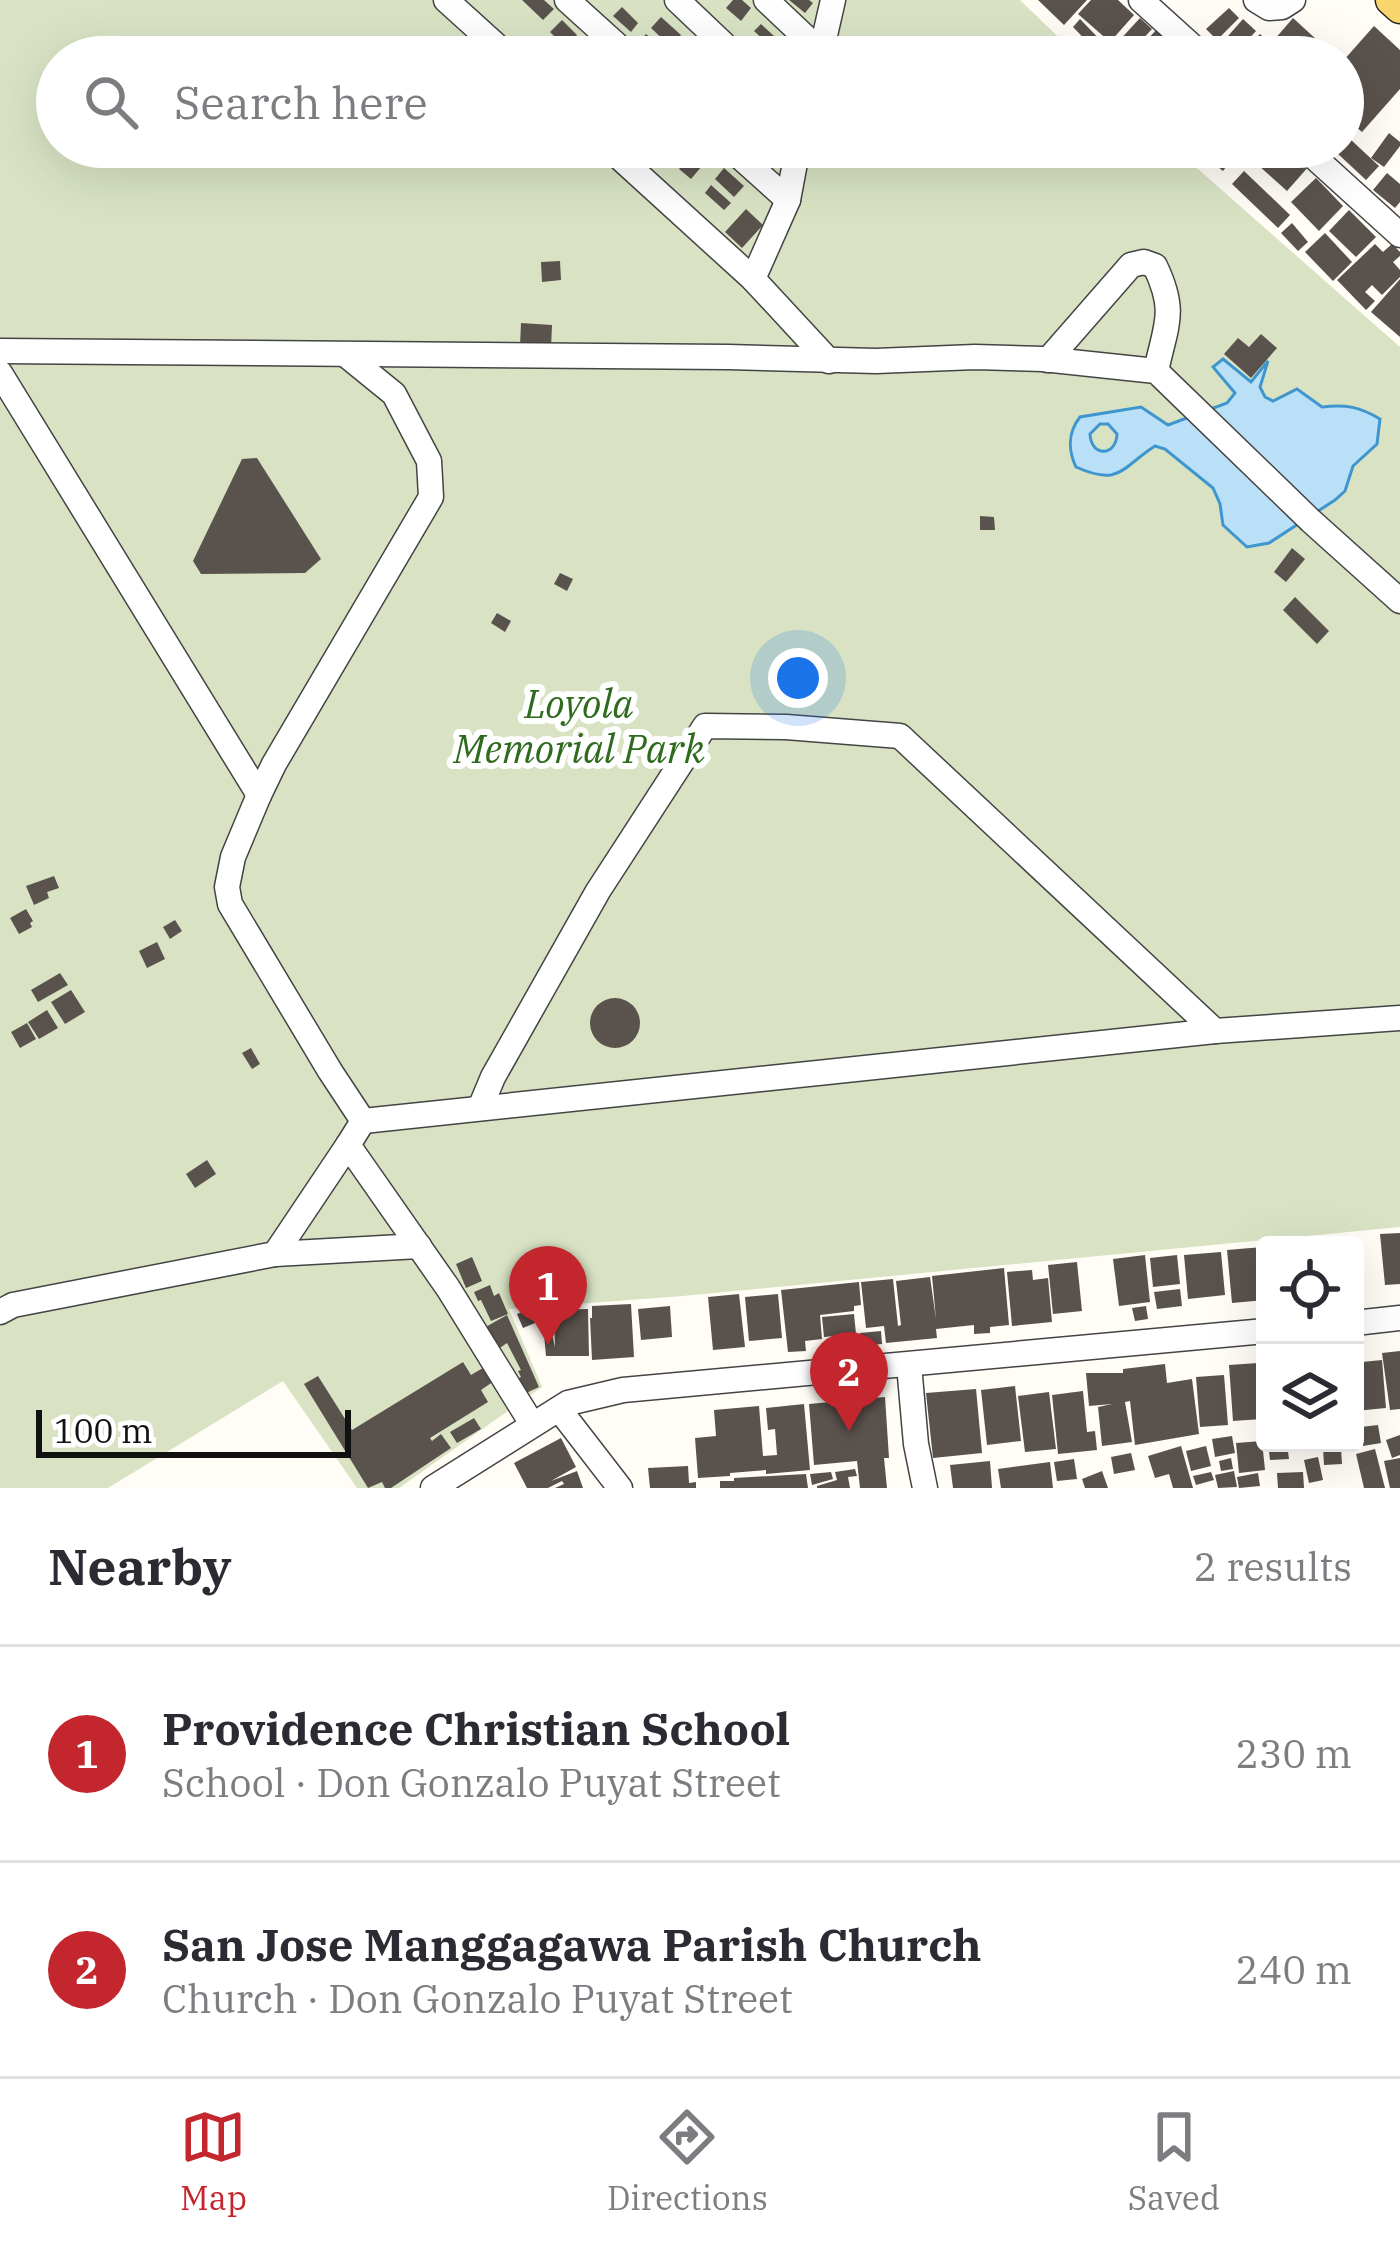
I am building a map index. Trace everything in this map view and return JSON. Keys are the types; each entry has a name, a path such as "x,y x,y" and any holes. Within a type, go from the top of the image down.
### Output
{"main road":[{"path":"1391,0 1400,8"}],"street":[{"path":"446,0 486,36"},
{"path":"567,0 607,36"},
{"path":"677,0 715,36"},
{"path":"766,0 802,36"},
{"path":"825,36 833,0"},
{"path":"1141,0 1181,36"},
{"path":"1256,0 1268,8 1293,0"},
{"path":"631,168 753,279 829,361"},
{"path":"752,168 788,200"},
{"path":"753,279 788,200 795,168"},
{"path":"1326,168 1400,235"},
{"path":"1048,360 1130,265 1144,262 1155,266 1170,307 1156,371"},
{"path":"0,351 829,361 975,357 1156,371 1400,601"},
{"path":"346,355 394,394 429,461 431,497 274,764 240,834 226,887 230,904 363,1121"},
{"path":"0,373 259,795"},
{"path":"480,1108 598,891 706,726 899,736 1215,1031"},
{"path":"363,1121 1215,1031 1400,1018"},
{"path":"274,1253 363,1121"},
{"path":"349,1144 511,1385 532,1424"},
{"path":"0,1283 7,1309 274,1253 419,1246"},
{"path":"1364,1322 1400,1318"},
{"path":"441,1486 532,1424 580,1398 643,1387 1256,1332"},
{"path":"909,1365 916,1444 926,1488"},
{"path":"559,1409 620,1488"}],"green space":[{"name":"Loyola Memorial Park","path":"0,0 1020,0 1057,36 36,36 36,168 1197,168 1400,347 1400,1227 1256,1236 1256,1241 509,1309 542,1387 399,1488 357,1488 283,1381 108,1488 0,1488"}],"water":[{"path":"1223,359 1251,382 1268,361 1260,387 1265,397 1273,401 1297,389 1322,407 1352,407 1380,419 1377,444 1353,466 1345,491 1269,543 1247,547 1223,525 1213,488 1165,449 1155,446 1112,475 1091,473 1073,461 1071,435 1080,417 1141,407 1168,425 1227,403 1235,393 1213,367","holes":["1100,424 1108,424 1117,434 1116,442 1108,450 1099,450 1090,434"]}],"building":[{"path":"522,0 544,0 554,9 543,20"},
{"path":"733,0 742,0 751,8 741,21 726,8"},
{"path":"789,0 809,0 813,3 805,13"},
{"path":"1038,0 1087,0 1064,25"},
{"path":"1091,0 1118,0 1134,15 1115,36 1103,36 1078,14"},
{"path":"622,7 638,23 631,32 613,16"},
{"path":"1229,8 1239,18 1221,36 1206,29"},
{"path":"661,17 681,35 659,36 651,28"},
{"path":"1140,18 1152,29 1146,36 1123,36"},
{"path":"1293,18 1313,36 1277,36"},
{"path":"1080,19 1096,36 1082,36 1073,27"},
{"path":"1243,19 1256,31 1251,36 1228,36"},
{"path":"562,20 577,35 554,36 550,32"},
{"path":"761,24 774,36 759,36 754,31"},
{"path":"1374,26 1400,50 1400,89 1364,130 1364,37"},
{"path":"1389,133 1400,146 1384,167 1371,158"},
{"path":"1364,152 1379,166 1366,180 1353,168 1364,168"},
{"path":"680,168 700,168 691,179"},
{"path":"724,168 744,186 734,197 715,179"},
{"path":"1261,168 1307,168 1287,191"},
{"path":"1244,171 1290,215 1278,228 1232,184"},
{"path":"1387,173 1400,184 1400,202 1395,208 1373,190"},
{"path":"1316,178 1343,206 1319,231 1291,202"},
{"path":"711,185 731,203 724,210 705,193"},
{"path":"746,209 763,225 742,248 725,232"},
{"path":"1349,210 1376,237 1356,257 1329,231"},
{"path":"1292,223 1308,242 1298,251 1281,233"},
{"path":"1325,233 1352,262 1333,281 1305,252"},
{"path":"1375,244 1383,252 1392,244 1400,252 1393,262 1400,277 1382,295 1372,285 1365,292 1375,301 1366,310 1337,280"},
{"path":"560,261 561,280 542,282 541,262"},
{"path":"1400,279 1400,337 1371,312"},
{"path":"521,323 552,325 551,348 520,346"},
{"path":"1261,334 1277,348 1251,378 1224,354 1238,338 1249,347"},
{"path":"257,458 321,559 305,573 201,574 193,561 242,459"},
{"path":"980,516 994,517 995,530 980,530"},
{"path":"1292,548 1305,559 1286,582 1274,572"},
{"path":"560,573 573,579 567,591 554,584"},
{"path":"1295,597 1329,631 1317,644 1283,610"},
{"path":"497,613 511,621 505,632 491,623"},
{"path":"54,876 59,888 34,905 26,886"},
{"path":"26,909 32,927 19,934 10,918"},
{"path":"175,920 182,931 170,939 163,927"},
{"path":"157,942 165,959 147,968 139,951"},
{"path":"60,973 68,985 38,1002 31,990"},
{"path":"71,990 85,1012 65,1024 51,1002"},
{"path":"615,998 632,1006 640,1023 632,1040 615,1048 598,1040 590,1023 598,1006"},
{"path":"47,1010 58,1028 39,1039 28,1022"},
{"path":"27,1023 36,1039 20,1048 11,1032"},
{"path":"251,1048 260,1064 252,1069 242,1053"},
{"path":"207,1160 216,1174 195,1188 186,1174"},
{"path":"1400,1233 1400,1284 1385,1285 1380,1234"},
{"path":"1256,1248 1256,1301 1232,1303 1227,1250"},
{"path":"1221,1252 1225,1295 1188,1299 1184,1255"},
{"path":"1145,1255 1150,1302 1119,1306 1113,1259"},
{"path":"1177,1255 1180,1284 1153,1287 1150,1258"},
{"path":"472,1257 482,1281 466,1288 456,1264"},
{"path":"1077,1262 1082,1311 1053,1314 1048,1265"},
{"path":"1004,1268 1009,1325 974,1334 974,1325 936,1329 937,1338 886,1343 884,1326 866,1328 861,1282 893,1279 898,1326 896,1281 930,1277 936,1319 932,1276"},
{"path":"1032,1270 1033,1280 1048,1278 1052,1322 1012,1326 1007,1272"},
{"path":"859,1282 861,1305 854,1306 854,1311 820,1315 822,1339 805,1341 806,1351 788,1352 781,1290"},
{"path":"490,1285 508,1314 491,1321 474,1292"},
{"path":"1180,1289 1182,1306 1157,1309 1154,1292"},
{"path":"739,1294 745,1347 713,1350 708,1297"},
{"path":"778,1294 782,1338 749,1341 745,1297"},
{"path":"631,1304 634,1357 592,1360 592,1306"},
{"path":"670,1306 672,1337 641,1340 638,1309"},
{"path":"1146,1306 1148,1319 1135,1321 1132,1308"},
{"path":"529,1309 535,1323 523,1328 517,1314"},
{"path":"588,1309 589,1356 546,1356 544,1334 552,1334 555,1347 554,1310"},
{"path":"854,1314 856,1334 824,1337 822,1317"},
{"path":"507,1315 539,1387 522,1395 514,1380 521,1377 521,1370 507,1343 494,1352 482,1329"},
{"path":"881,1331 882,1344 861,1346 860,1333"},
{"path":"1400,1351 1400,1409 1390,1410 1382,1353"},
{"path":"1382,1360 1386,1408 1364,1410 1364,1362"},
{"path":"463,1362 471,1375 488,1365 497,1379 481,1390 488,1402 430,1438 441,1434 451,1448 391,1488 382,1482 368,1488 304,1384 318,1376 352,1430"},
{"path":"1256,1363 1256,1419 1233,1421 1229,1365"},
{"path":"1165,1364 1167,1383 1192,1379 1199,1434 1135,1445 1130,1401 1125,1402 1132,1442 1102,1446 1098,1407 1112,1404 1089,1406 1086,1373 1123,1373 1123,1369"},
{"path":"1224,1375 1228,1425 1200,1427 1196,1377"},
{"path":"1015,1386 1021,1441 987,1445 981,1390"},
{"path":"976,1389 982,1453 933,1458 926,1393"},
{"path":"1083,1391 1087,1432 1095,1431 1097,1450 1058,1454 1052,1395"},
{"path":"1049,1392 1056,1449 1025,1452 1018,1396"},
{"path":"885,1397 887,1488 860,1488 857,1461 814,1465 809,1404"},
{"path":"804,1404 810,1470 698,1478 695,1438 716,1436 714,1410 759,1406 763,1456 777,1455 775,1429 768,1430 766,1408"},
{"path":"474,1418 481,1429 457,1443 450,1432"},
{"path":"1378,1425 1381,1443 1364,1446 1364,1427"},
{"path":"1400,1435 1400,1455 1392,1458 1386,1440"},
{"path":"1232,1436 1235,1453 1215,1457 1212,1439"},
{"path":"561,1438 576,1467 551,1481 577,1471 583,1488 555,1488 562,1481 548,1488 527,1488 514,1463"},
{"path":"1256,1441 1256,1452 1263,1452 1265,1470 1239,1473 1236,1443"},
{"path":"1181,1446 1193,1488 1173,1488 1169,1474 1155,1478 1148,1456"},
{"path":"1206,1446 1211,1466 1191,1471 1186,1451"},
{"path":"1375,1449 1385,1488 1364,1488 1356,1454"},
{"path":"1269,1452 1288,1452 1289,1459 1270,1460"},
{"path":"1323,1452 1341,1452 1342,1464 1324,1465"},
{"path":"1131,1453 1135,1470 1114,1474 1111,1457"},
{"path":"1318,1457 1323,1480 1309,1483 1304,1460"},
{"path":"1231,1458 1233,1469 1221,1471 1219,1461"},
{"path":"1400,1458 1400,1488 1390,1488 1384,1461"},
{"path":"1074,1459 1077,1479 1057,1481 1054,1462"},
{"path":"990,1461 992,1488 953,1488 950,1465"},
{"path":"1050,1462 1053,1488 1001,1488 998,1469"},
{"path":"688,1466 689,1483 696,1482 696,1488 650,1488 648,1468"},
{"path":"855,1469 857,1476 848,1477 850,1488 817,1488 837,1480 835,1472"},
{"path":"1102,1471 1108,1488 1085,1488 1082,1479"},
{"path":"1234,1471 1237,1487 1218,1488 1215,1475"},
{"path":"831,1472 833,1479 812,1485 810,1474"},
{"path":"1211,1472 1214,1480 1196,1485 1193,1476"},
{"path":"1303,1472 1304,1488 1278,1488 1277,1473"},
{"path":"1258,1473 1260,1486 1239,1488 1237,1477"},
{"path":"806,1474 808,1488 720,1488 720,1481 734,1478"}],"place":[{"name":"Providence Christian School","path":"548,1345"},
{"name":"San Jose Manggagawa Parish Church","path":"849,1431"}]}
